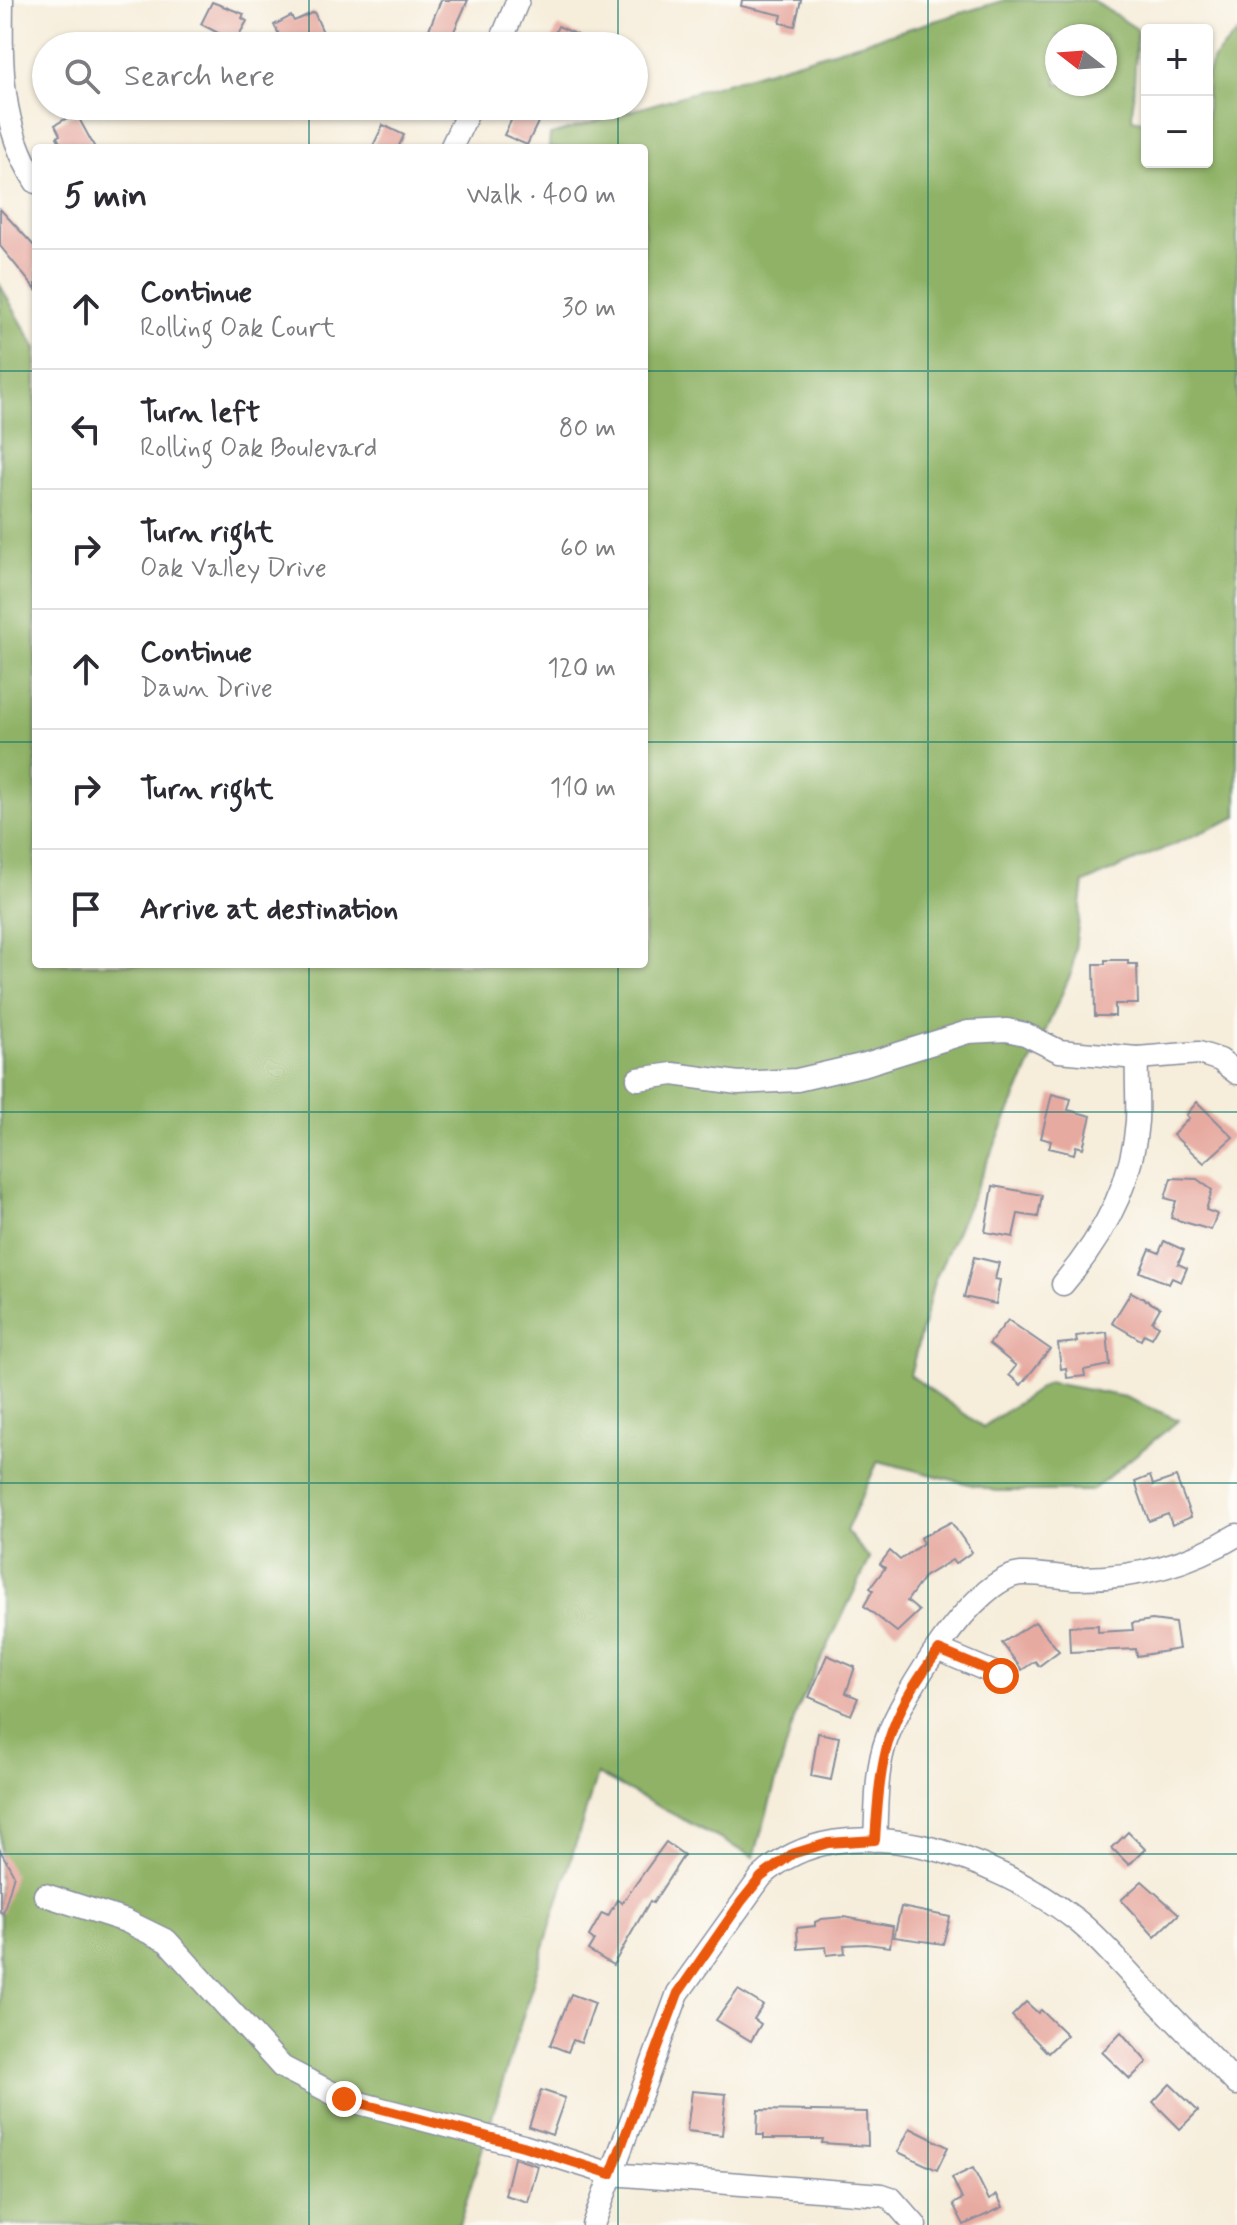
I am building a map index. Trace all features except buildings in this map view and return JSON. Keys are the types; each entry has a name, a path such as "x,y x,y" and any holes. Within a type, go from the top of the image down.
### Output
{"street":[{"path":"2,0 3,101 14,143 32,175"},
{"path":"505,32 518,0"},
{"path":"453,144 464,120"},
{"path":"638,1079 673,1074 738,1083 797,1080 866,1064 968,1032 1007,1030 1025,1034 1059,1051 1137,1058 1199,1053 1220,1060 1237,1073"},
{"path":"1063,1284 1083,1260 1114,1209 1127,1178 1137,1121 1137,1058"},
{"path":"875,1840 879,1771 886,1739 910,1689 960,1615 1000,1579 1021,1574 1078,1578 1170,1567 1237,1535"},
{"path":"939,1650 1001,1676"},
{"path":"593,2225 678,1993 761,1877 792,1854 828,1843 875,1840 913,1844 963,1858 1051,1901 1089,1931 1237,2084"},
{"path":"45,1895 126,1921 167,1941 282,2067 330,2094 523,2146 611,2174 882,2195 891,2198 904,2220"}],"green space":[{"path":"1005,0 1092,0 1137,29 1132,119 1141,121 1141,168 1213,168 1213,59 1237,33 1237,817 1084,883 1072,971 934,1282 910,1375 983,1427 1048,1382 1125,1397 1179,1420 1091,1491 996,1491 878,1461 846,1531 870,1559 797,1710 754,1857 597,1774 459,2225 0,2225 0,285 32,341 32,968 648,968 648,144 549,144 550,135 601,120 648,120 648,106"}],"route":[{"path":"344,2099 523,2146 611,2174 678,1993 741,1902 761,1877 777,1862 792,1854 828,1843 875,1840 879,1771 886,1739 910,1689 939,1650 1001,1676"}]}
